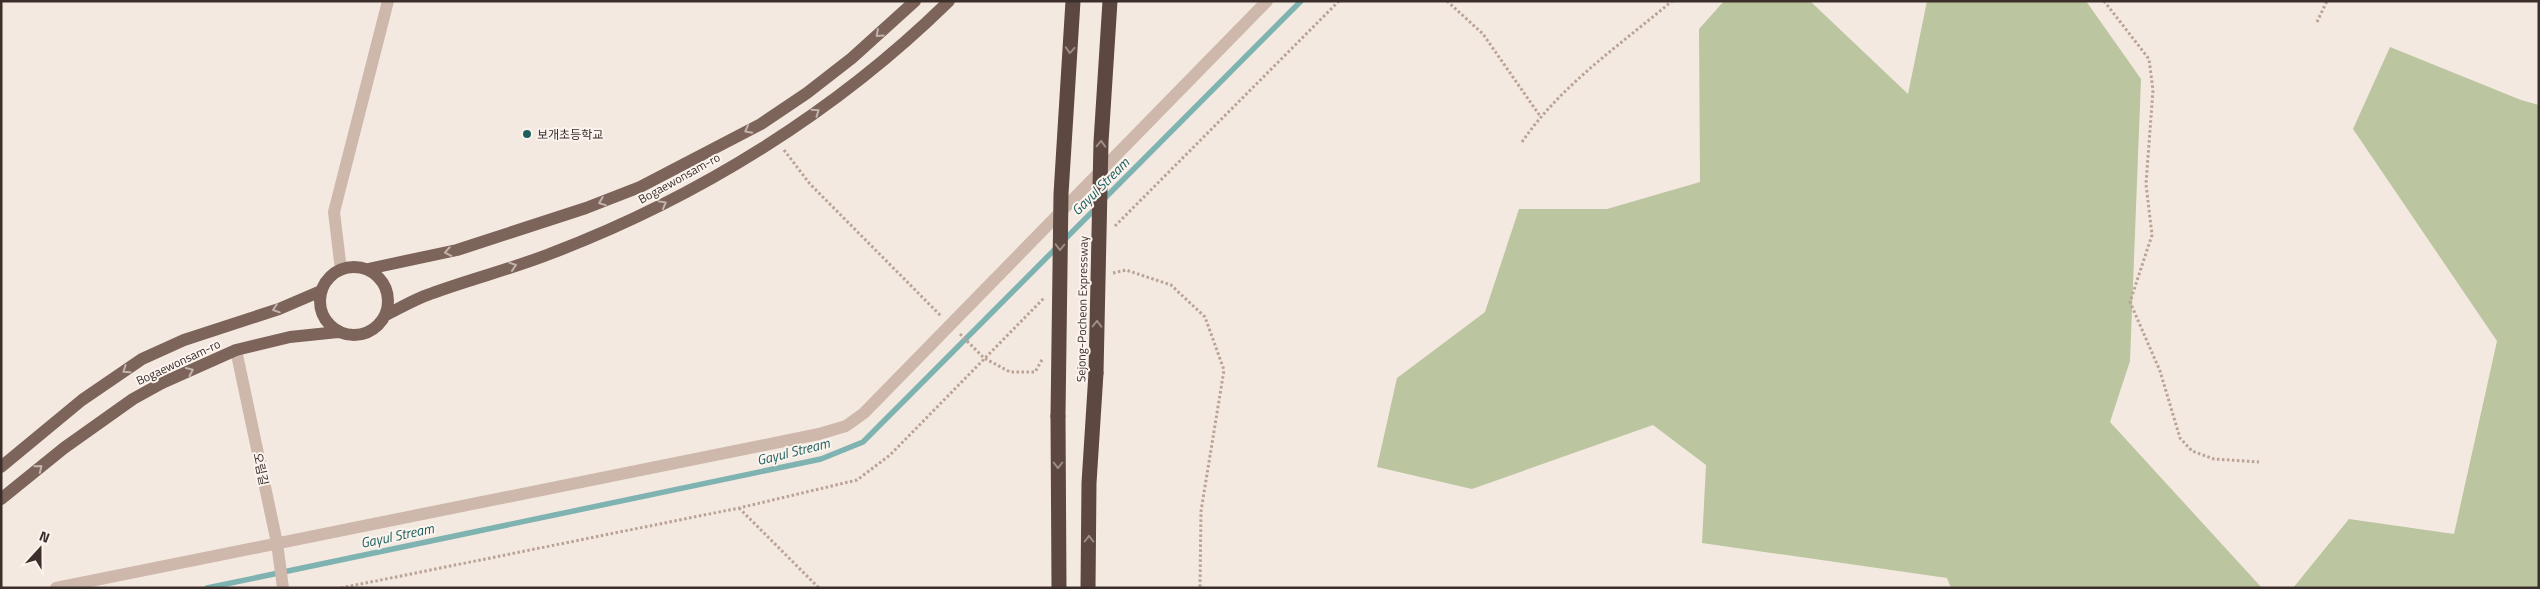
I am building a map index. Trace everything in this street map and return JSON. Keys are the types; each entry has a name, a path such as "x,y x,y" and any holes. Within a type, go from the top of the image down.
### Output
{"highway":[{"name":"Sejong-Pocheon Expressway","path":"1059,588 1058,416 1061,194 1073,1"},
{"name":"Sejong-Pocheon Expressway","path":"1088,588 1089,483 1096,372 1101,142 1110,1"}],"main road":[{"name":"Bogaewonsam-ro","path":"368,269 457,250 586,208 640,187 761,124 807,93 852,58 915,1"},
{"name":"Bogaewonsam-ro","path":"386,315 428,294 552,253 656,208 776,140 874,71 949,1"},
{"path":"357,267 368,269 377,275 388,294 389,305 386,315 371,331 361,335 349,335 338,332 322,314 321,291 326,281 340,270 357,267"},
{"name":"Bogaewonsam-ro","path":"1,468 82,400 142,359 184,340 279,309 321,291"},
{"name":"Bogaewonsam-ro","path":"1,499 64,448 133,399 162,383 236,350 290,337 338,332"}],"street":[{"path":"340,270 334,212 388,1"},
{"path":"56,588 819,434 846,426 864,413 953,328 1267,1"},
{"name":"오림길","path":"236,350 277,543 283,588"}],"path":[{"path":"1112,230 1339,1"},
{"path":"1447,1 1482,34 1540,116"},
{"path":"1522,142 1540,116 1562,93 1672,1"},
{"path":"2104,1 2148,59 2153,90 2146,184 2152,235 2130,302 2160,371 2180,438 2192,451 2214,459 2259,462"},
{"path":"2317,22 2326,1"},
{"path":"776,140 810,184 984,358 1010,372 1035,372 1044,356"},
{"path":"1110,273 1126,270 1171,285 1205,317 1224,370 1201,511 1200,588"},
{"path":"342,588 740,508 857,480 890,455 1051,291"},
{"path":"740,508 819,588"}],"green space":[{"path":"1724,1 1810,1 1908,94 1927,1 2086,1 2141,79 2130,361 2110,422 2262,588 1951,588 1947,578 1702,543 1706,465 1653,425 1472,489 1377,467 1397,378 1485,312 1519,209 1607,209 1700,182 1699,29"},
{"path":"2390,47 2521,100 2539,105 2539,588 2293,588 2349,519 2454,534 2497,341 2353,129"}],"waterway":[{"name":"Gayul Stream","path":"1103,200 1301,1"},
{"name":"Gayul Stream","path":"207,588 821,459 863,442 1097,207"}],"place":[{"name":"보개초등학교","path":"527,134"}]}
